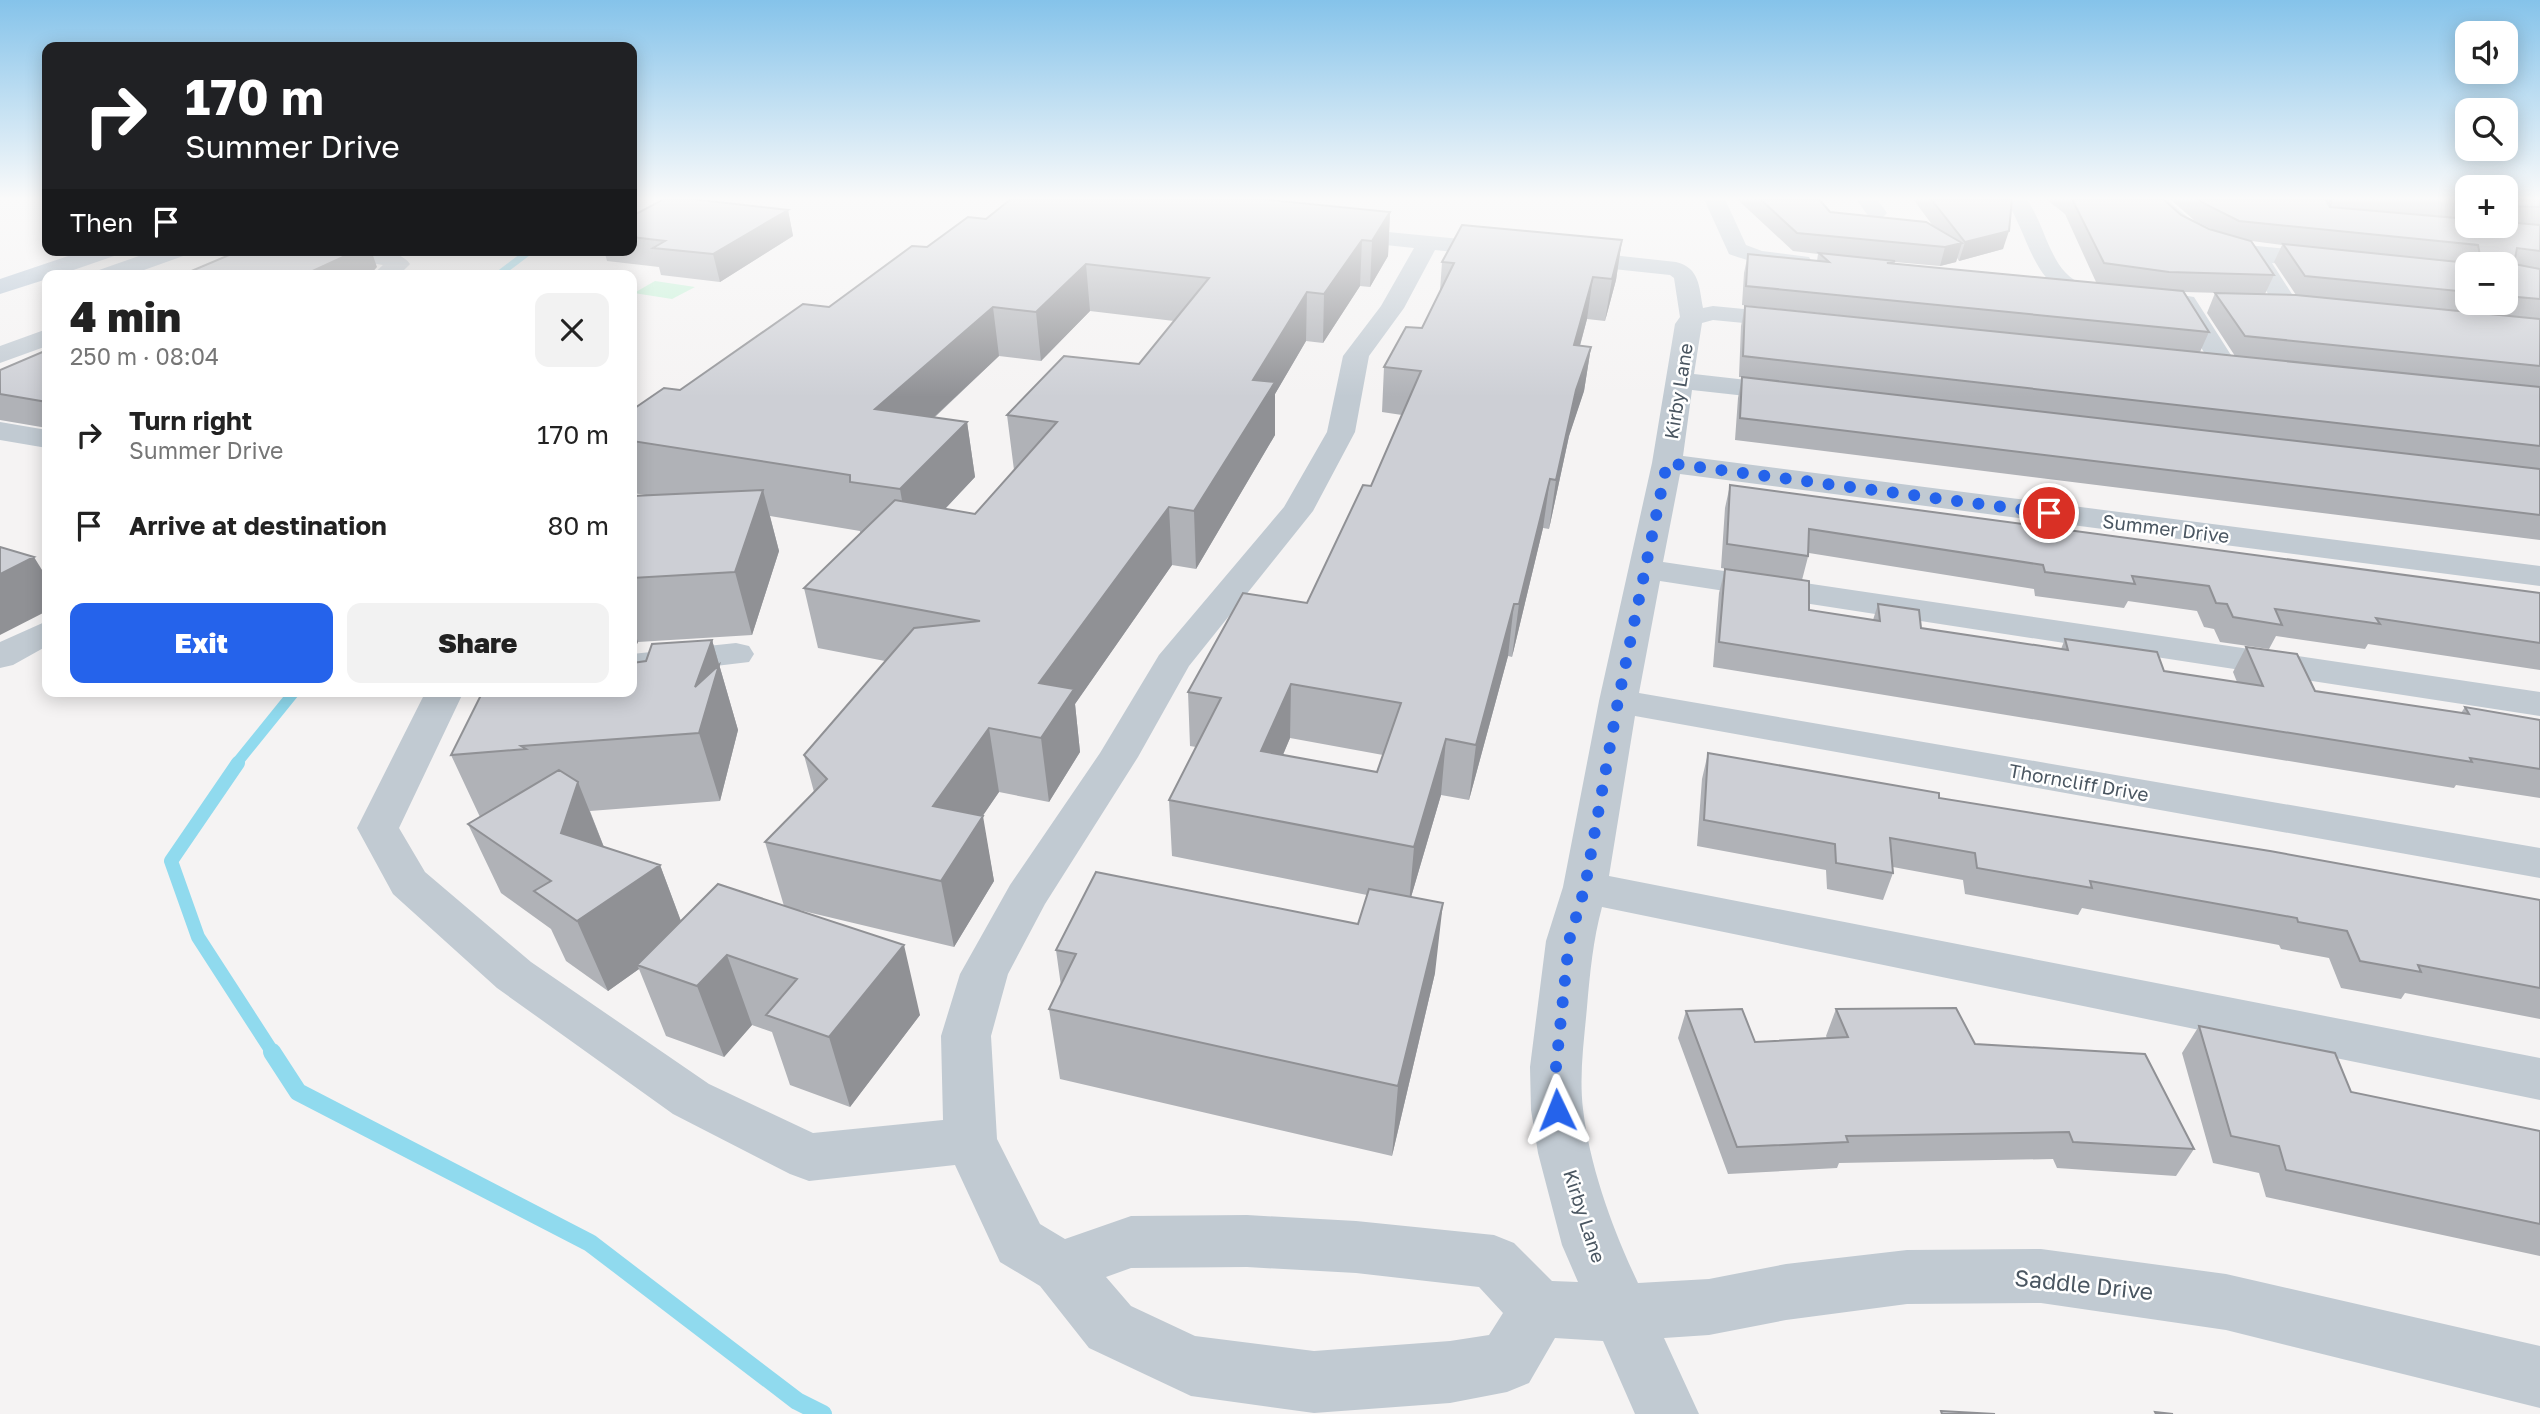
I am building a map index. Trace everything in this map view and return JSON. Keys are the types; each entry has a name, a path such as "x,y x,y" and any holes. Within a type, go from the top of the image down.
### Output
{"main road":[{"path":"0,287 42,273"},
{"path":"0,312 42,298"}],"street":[{"path":"1061,1267 1131,1242 1247,1241 1356,1247 1494,1262 1539,1309 1507,1362 1450,1372 1314,1382 1191,1366 1110,1326 1061,1267 1020,1243 970,1140 966,1036 984,974 1026,897 1118,757 1172,663 1224,596 1297,512 1341,432 1356,356 1392,308 1416,265"},
{"name":"Kirby Lane","path":"1633,265 1676,270 1685,275 1693,318 1688,324 1667,463 1618,701 1585,887 1569,941 1556,1067 1557,1110 1565,1153 1591,1245 1667,1414"},
{"path":"2047,265 2050,273 2073,289"},
{"path":"2261,265 2287,305"},
{"path":"2032,285 2185,302 2314,308"},
{"path":"2185,302 2225,366"},
{"path":"1693,318 1713,313 1816,323"},
{"path":"0,357 42,339"},
{"path":"0,357 42,365"},
{"path":"2198,363 2252,369"},
{"path":"1679,380 1818,396"},
{"path":"0,431 42,438"},
{"name":"Summer Drive","path":"1667,463 2540,576"},
{"path":"1645,569 2540,704"},
{"path":"0,657 42,635"},
{"path":"637,664 736,654"},
{"path":"442,697 378,828 409,883 514,975 691,1099 809,1157 970,1140"},
{"name":"Thorncliff Drive","path":"1618,701 2540,863"},
{"path":"1585,887 2540,1079"},
{"name":"Saddle Drive","path":"1539,1309 1621,1313 1709,1307 1786,1292 1907,1277 2040,1276 2226,1301 2540,1377"}],"green space":[{"path":"655,281 695,287 672,299 637,293"}],"building":[{"path":"206,265 326,265 315,270 194,270"},
{"path":"886,265 1085,265 1036,312 993,307 875,409 967,422 900,489 850,482 850,475 637,442 637,407 664,388 680,390 803,304 829,307"},
{"path":"1095,265 1344,265 1324,294 1307,292 1253,380 1275,382 1194,511 1169,507 1039,683 1074,689 1041,738 989,728 933,806 983,816 941,881 765,842 827,779 804,755 914,628 980,621 804,588 895,500 975,514 1057,422 1007,415 1064,356 1139,364 1209,278"},
{"path":"1453,265 1616,265 1612,279 1593,277 1574,345 1591,347 1576,390 1556,480 1550,479 1519,604 1514,604 1476,745 1446,739 1414,847 1169,800 1221,698 1188,692 1243,593 1307,603 1363,485 1371,486 1421,371 1384,367 1406,327 1422,328","holes":["1291,684 1401,703 1377,772 1261,751"]},
{"path":"1747,265 1908,265 2183,291 2209,332 1746,286"},
{"path":"2118,265 2267,265 2274,275 2169,272"},
{"path":"2297,265 2455,265 2455,291 2305,276"},
{"path":"2518,265 2540,269 2540,299 2518,297"},
{"path":"2215,293 2296,295 2455,311 2455,315 2540,319 2540,366 2245,336"},
{"path":"1745,306 2540,387 2540,446 1743,356"},
{"path":"42,352 42,401 0,394 0,370"},
{"path":"1742,377 2540,469 2540,515 1740,418"},
{"path":"1730,485 2540,593 2540,643 2376,618 2380,624 2275,609 2282,625 2233,617 2227,604 2216,603 2209,586 2132,576 2135,584 2045,572 2043,565 1809,529 1808,556 1727,544"},
{"path":"763,490 735,572 637,578 637,496"},
{"path":"0,547 34,557 0,574"},
{"path":"1725,569 1809,581 1809,610 1880,621 1878,604 1919,610 1921,628 2068,650 2065,639 2157,652 2164,671 2263,686 2246,647 2297,654 2315,691 2469,714 2465,707 2540,720 2540,769 2470,758 2472,762 1719,642"},
{"path":"712,640 695,687 719,665 699,733 521,746 526,749 451,755 480,697 637,697 637,662 646,661 652,644"},
{"path":"1708,753 1939,793 1939,798 2270,851 2540,900 2540,988 2418,965 2421,972 2360,961 2347,931 2298,922 2297,918 2090,881 2092,888 1977,868 1975,853 1890,838 1893,873 1836,863 1835,844 1704,820"},
{"path":"559,770 578,782 561,833 660,865 577,921 534,891 551,881 468,824"},
{"path":"1096,872 1358,924 1369,889 1443,903 1398,1086 1049,1009 1076,954 1056,950"},
{"path":"718,884 904,945 829,1037 766,1015 797,979 727,955 697,986 637,965"},
{"path":"1956,1008 1975,1044 2145,1054 2194,1149 2073,1142 2069,1132 1846,1136 1848,1142 1737,1147 1686,1011 1742,1009 1755,1042 1848,1037 1836,1009"},
{"path":"2199,1026 2335,1053 2351,1092 2540,1131 2540,1224 2286,1170 2279,1146 2231,1136"},
{"path":"1941,1411 1995,1414 1942,1414"}],"waterway":[{"path":"505,270 511,265"},
{"path":"236,764 290,697"},
{"path":"238,763 171,861 198,937 273,1053"},
{"path":"272,1052 298,1092 590,1243 797,1401 823,1414"}],"route":[{"path":"1557,1110 1556,1067 1569,941 1585,887 1618,701 1667,463 2049,513"}]}
